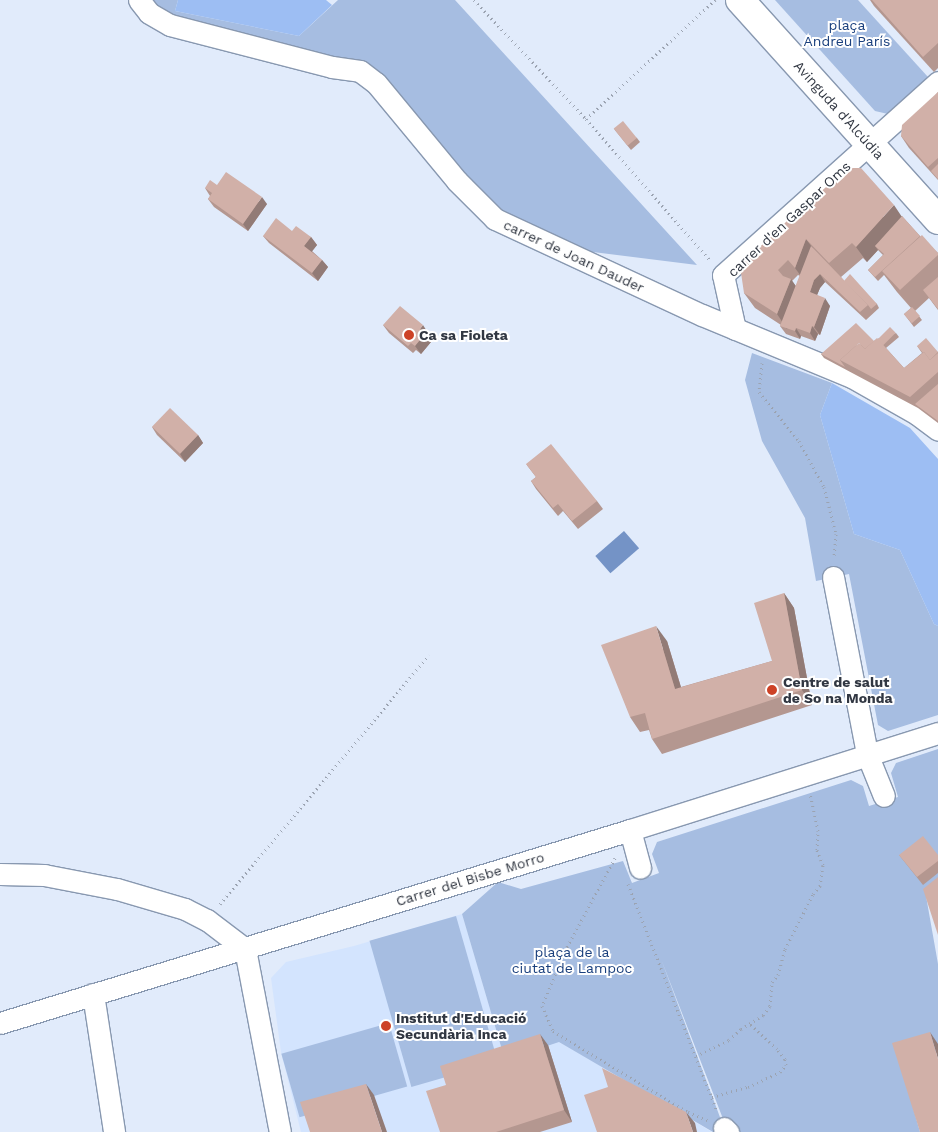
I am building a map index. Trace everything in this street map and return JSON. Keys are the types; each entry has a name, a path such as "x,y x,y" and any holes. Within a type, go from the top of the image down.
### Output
{"street":[{"name":"carrer de Joan Dauder","path":"139,0 149,13 170,25 332,67 360,71 376,82 457,181 495,219 573,257 735,329 852,377 917,414 938,430"},
{"name":"Avinguda d'Alcúdia","path":"740,0 938,220"},
{"name":"carrer d'en Gaspar Oms","path":"735,329 723,276 938,82"},
{"path":"833,577 867,754 884,796"},
{"name":"Carrer del Bisbe Morro","path":"0,1023 630,830 938,732"},
{"path":"630,830 634,876"},
{"path":"0,874 44,875 117,888 185,909 207,920 245,949 280,1132"},
{"path":"94,994 114,1132"}],"path":[{"path":"474,0 586,119 723,276"},
{"path":"586,119 715,0"},
{"path":"765,341 759,392 800,441 824,487 836,534 833,577"},
{"path":"207,920 429,655"},
{"path":"696,1056 729,1040 740,1029 763,1015 770,1006 772,982 778,975 785,949 813,894 820,886 823,865 818,850 818,831 805,774"},
{"path":"630,830 565,951 542,1006 553,1031 688,1112 726,1130"},
{"path":"634,876 696,1056 726,1130"},
{"path":"712,1097 748,1087 780,1072 786,1065 785,1059 750,1024"}],"shaded area":[{"path":"178,0 326,0 332,5 299,36 175,11"},
{"path":"832,383 910,428 938,459 938,626 934,624 900,550 854,534 820,415"},
{"path":"624,531 639,548 610,573 595,556"},
{"name":"Institut d'Educació Secundària Inca","path":"462,914 505,1060 558,1041 712,1132 301,1132 281,1052 271,978 286,962 354,946"}],"green space":[{"path":"149,0 178,0 175,11 299,36 338,0 455,0 697,265 561,248 495,214 378,78 171,20"},
{"name":"plaça Andreu París","path":"775,0 858,0 928,77 888,114 875,111"},
{"path":"752,353 832,383 820,415 854,534 900,550 934,624 938,626 938,715 888,731 878,725 849,574 816,581 805,518 762,441 745,380"},
{"name":"plaça de la ciutat de Lampoc","path":"938,749 938,882 926,896 938,964 938,1051 900,1062 920,1132 738,1132 725,1124 661,959 724,1128 722,1132 713,1132 559,1042 505,1060 462,914 498,882 521,889 623,861 632,883 659,873 652,854 657,842 851,780 863,786 869,806 898,797 891,773 896,763"},
{"path":"456,916 498,1062 411,1087 369,941"},
{"path":"389,1023 407,1086 300,1117 281,1054"}],"building":[{"path":"872,0 938,0 938,43 923,57"},
{"path":"938,92 938,158 928,167 901,136 902,125"},
{"path":"623,121 637,138 628,146 614,129"},
{"path":"938,164 938,179 931,171"},
{"path":"848,168 861,168 894,205 856,247 852,243 829,263 806,239 795,268 788,260 778,270 783,276 791,279 777,314 744,293 740,266 787,221"},
{"path":"226,172 262,197 243,224 208,199 212,193 205,188 210,180 217,185"},
{"path":"902,216 920,236 875,277 868,270 884,254 875,246"},
{"path":"276,218 292,231 296,226 311,237 304,246 322,260 312,273 263,236"},
{"path":"922,235 938,255 900,290 882,271"},
{"path":"811,246 868,305 860,312 820,274 814,280 810,292 825,298 810,333 796,328 795,331 780,326"},
{"path":"850,274 877,304 871,309 844,281"},
{"path":"938,277 938,309 923,290"},
{"name":"Ca sa Fioleta","path":"400,306 423,325 420,329 425,334 415,346 411,343 408,346 383,325"},
{"path":"912,307 920,316 912,323 904,314"},
{"path":"856,323 874,341 865,349 859,343 840,360 845,367 821,354"},
{"path":"890,327 896,333 883,345 877,340"},
{"path":"877,338 904,368 924,352 930,360 938,353 938,372 910,397 840,360 859,343 865,349"},
{"path":"926,338 938,352 930,360 917,346"},
{"path":"938,384 938,421 915,404"},
{"path":"170,408 198,435 180,454 152,427"},
{"path":"551,444 597,501 572,521 558,504 553,508 531,481 536,477 526,464"},
{"name":"Centre de salut de So na Monda","path":"784,593 802,690 652,739 645,713 630,717 601,645 656,626 675,689 772,661 754,603"},
{"path":"923,836 938,855 938,861 917,877 899,855"},
{"path":"938,877 938,935 923,889"},
{"path":"930,1032 938,1059 938,1132 920,1132 892,1043"},
{"path":"540,1034 564,1110 496,1132 440,1132 426,1091 446,1085 440,1066"},
{"path":"602,1068 686,1112 693,1132 597,1132 584,1095 608,1087"},
{"path":"366,1084 382,1132 310,1132 300,1102"}],"place":[{"name":"Ca sa Fioleta","path":"409,335"},
{"name":"Centre de salut de So na Monda","path":"772,690"},
{"name":"Institut d'Educació Secundària Inca","path":"386,1026"}]}
